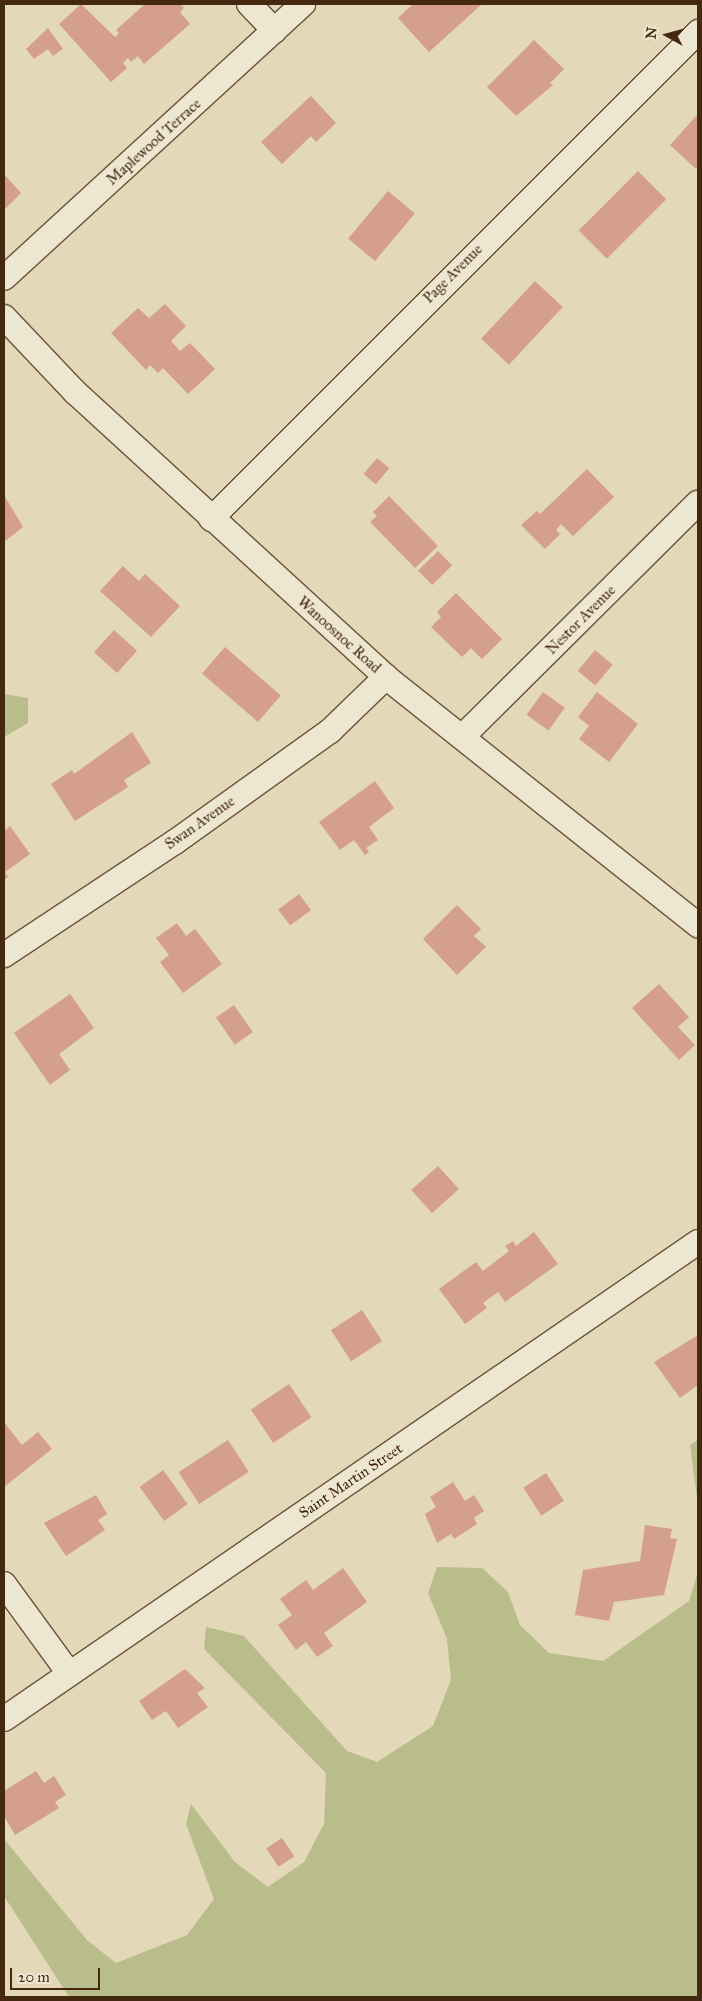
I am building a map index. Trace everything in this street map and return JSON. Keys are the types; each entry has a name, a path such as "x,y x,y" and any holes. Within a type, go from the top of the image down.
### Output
{"street":[{"path":"250,4 275,31"},
{"name":"Maplewood Terrace","path":"4,278 303,4"},
{"name":"Page Avenue","path":"211,519 698,32"},
{"name":"Wanoosnoc Road","path":"4,317 75,392 211,519 386,677 463,736 698,925"},
{"name":"Nestor Avenue","path":"463,736 697,506"},
{"name":"Swan Avenue","path":"4,955 175,842 330,731 386,677"},
{"name":"Saint Martin Street","path":"4,1719 698,1242"},
{"path":"4,1584 69,1674"}],"green space":[{"path":"4,694 28,698 28,723 4,737"},
{"path":"698,1440 698,1505 690,1445"},
{"path":"437,1567 482,1568 508,1592 520,1625 549,1653 603,1661 689,1601 698,1572 698,1997 69,1997 4,1896 4,1839 87,1940 116,1963 187,1935 214,1899 186,1824 191,1804 235,1862 268,1887 304,1862 324,1824 326,1773 204,1649 206,1627 244,1636 347,1751 377,1762 433,1726 451,1680 447,1639 428,1593"}],"building":[{"path":"81,4 115,37 119,33 116,30 145,4 180,4 184,8 180,12 190,24 144,64 138,56 131,62 128,58 123,63 127,68 111,82 59,24"},
{"path":"413,4 482,4 429,52 398,18"},
{"path":"48,28 63,49 53,56 48,49 34,59 26,49"},
{"path":"534,40 564,69 550,83 553,85 516,116 487,87"},
{"path":"311,96 336,123 316,142 311,136 282,164 261,142"},
{"path":"698,114 698,166 696,169 670,145"},
{"path":"638,171 666,199 607,259 579,230"},
{"path":"4,174 21,193 4,210"},
{"path":"388,191 415,213 375,261 348,238"},
{"path":"535,281 563,307 509,365 481,339"},
{"path":"165,304 186,326 171,341 180,351 190,343 215,369 188,394 163,368 158,373 150,365 146,370 111,333 138,308 149,318"},
{"path":"377,458 389,468 376,484 364,474"},
{"path":"587,469 614,497 573,536 561,524 556,530 560,534 545,549 521,525 537,511 540,514"},
{"path":"4,495 23,527 4,542"},
{"path":"389,496 438,546 415,568 370,522 377,516 373,512"},
{"path":"438,551 452,565 432,585 418,571"},
{"path":"123,566 139,581 145,574 180,606 151,637 100,591"},
{"path":"456,593 502,639 482,659 471,648 462,657 431,627 441,617 437,612"},
{"path":"114,630 137,651 117,673 94,652"},
{"path":"225,647 281,696 258,722 202,673"},
{"path":"595,650 613,665 595,685 578,671"},
{"path":"543,692 565,708 548,731 527,715"},
{"path":"597,692 638,724 609,762 579,739 589,726 578,717"},
{"path":"132,732 151,763 124,780 128,787 75,821 51,784 72,770 74,774"},
{"path":"375,781 394,808 369,827 378,840 366,848 369,852 365,855 354,840 340,850 319,822"},
{"path":"10,826 30,854 5,872 8,877 4,880 4,831"},
{"path":"299,894 311,910 290,926 278,910"},
{"path":"457,905 481,929 474,936 486,947 457,975 423,939"},
{"path":"177,923 186,936 195,929 222,964 183,993 160,962 169,955 156,938"},
{"path":"659,984 689,1017 678,1027 695,1045 679,1060 632,1008"},
{"path":"70,994 94,1028 59,1054 70,1070 50,1085 14,1033"},
{"path":"234,1005 253,1032 235,1045 216,1018"},
{"path":"438,1166 459,1189 432,1213 411,1190"},
{"path":"534,1232 558,1264 505,1302 498,1292 483,1303 487,1308 465,1324 439,1289 476,1262 483,1271 509,1251 505,1246 513,1241 516,1246"},
{"path":"362,1310 382,1341 351,1361 331,1330"},
{"path":"698,1335 698,1385 680,1398 654,1362"},
{"path":"289,1384 311,1417 273,1443 251,1410"},
{"path":"4,1422 22,1445 38,1432 52,1449 4,1487"},
{"path":"228,1440 249,1472 199,1504 179,1472"},
{"path":"163,1470 188,1504 164,1521 140,1487"},
{"path":"546,1473 564,1501 541,1515 523,1488"},
{"path":"453,1482 465,1501 474,1495 484,1511 474,1518 477,1524 454,1539 451,1534 437,1543 425,1514 436,1507 430,1497"},
{"path":"96,1495 107,1514 98,1520 105,1530 66,1556 44,1523"},
{"path":"645,1525 672,1529 670,1538 677,1539 664,1595 614,1602 609,1621 575,1615 583,1570 640,1561"},
{"path":"343,1568 367,1602 324,1633 333,1646 317,1657 306,1642 296,1650 278,1625 292,1615 280,1599 306,1580 313,1590"},
{"path":"185,1669 205,1688 197,1693 208,1707 178,1728 166,1711 152,1720 139,1701"},
{"path":"36,1771 44,1783 54,1776 66,1795 55,1802 59,1808 15,1835 4,1816 4,1791"},
{"path":"282,1838 294,1856 279,1867 266,1849"}]}
